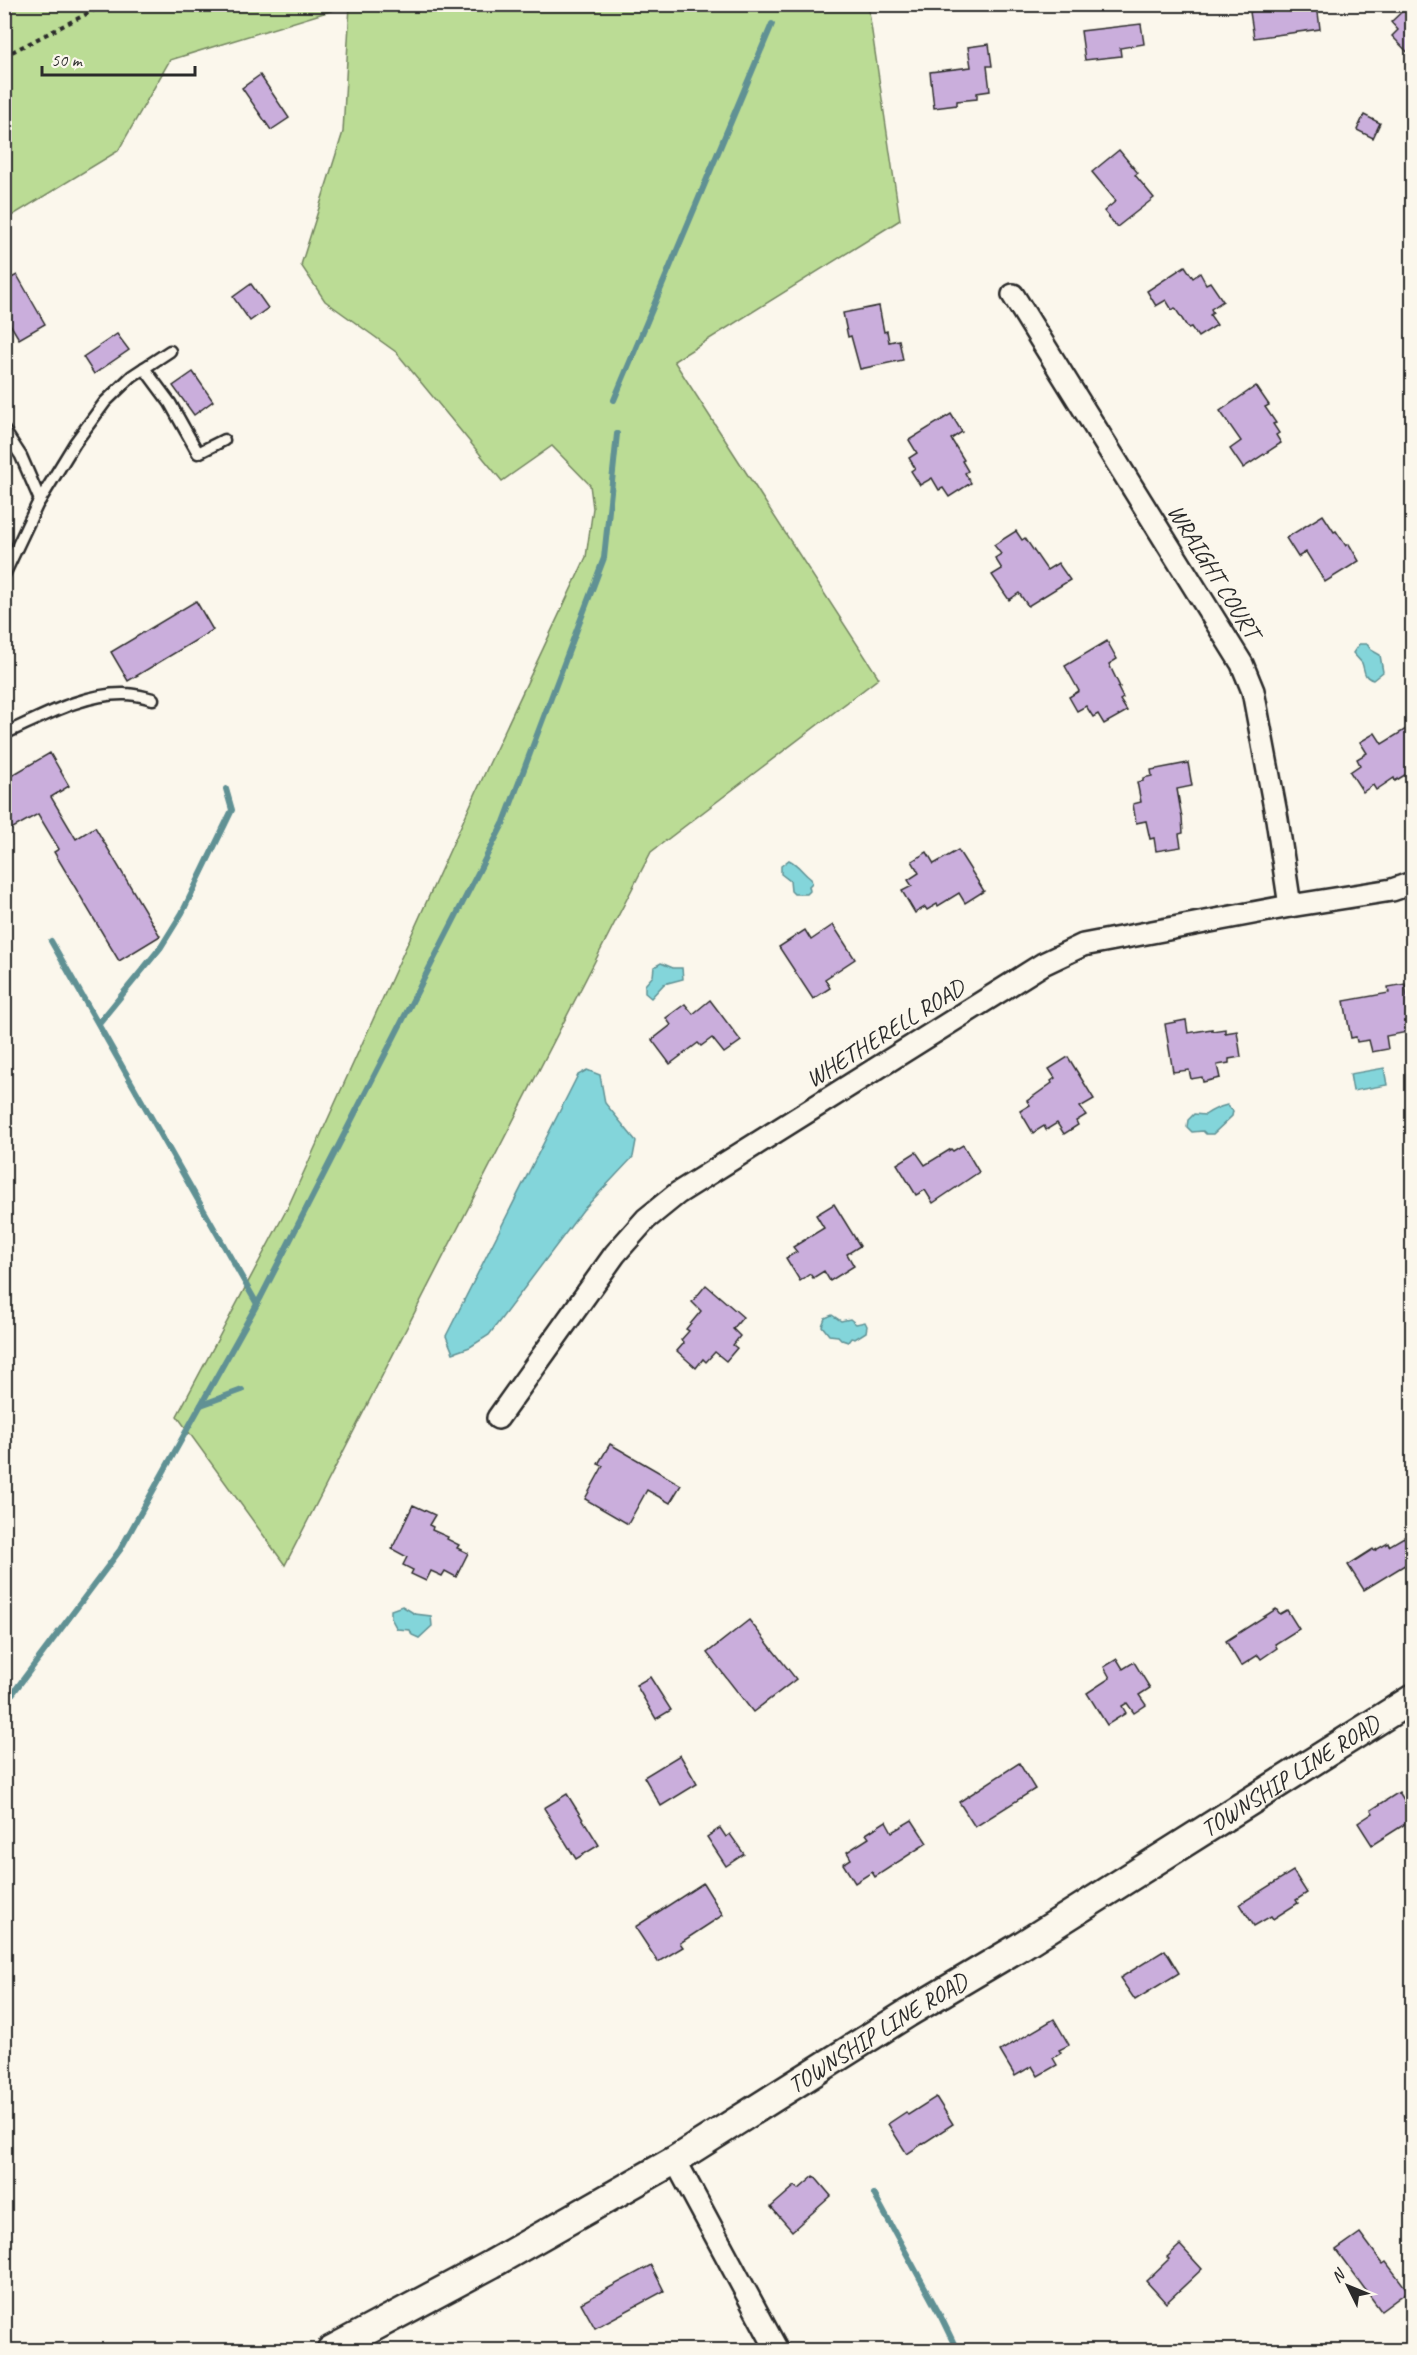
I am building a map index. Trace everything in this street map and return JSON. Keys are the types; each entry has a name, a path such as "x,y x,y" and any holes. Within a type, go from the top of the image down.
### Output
{"street":[{"name":"WRAIGHT COURT","path":"1013,295 1242,664 1253,691 1277,819 1290,906"},
{"name":"WHETHERELL ROAD","path":"498,1418 615,1254 646,1219 678,1194 1053,959 1083,945 1290,906 1392,890 1413,883"},
{"name":"TOWNSHIP LINE ROAD","path":"331,2350 492,2264 675,2160 908,2013 1032,1940 1413,1698"},
{"path":"675,2160 777,2350"}],"lane":[{"path":"5,572 40,500 75,443 105,402 144,368 170,351"},
{"path":"144,368 170,403 198,453 224,440"},
{"path":"4,430 21,456 40,500"},
{"path":"4,734 74,703 99,696 126,694 153,699"}],"path":[{"path":"4,56 106,4"}],"green space":[{"path":"5,5 350,5 170,60 118,151 5,220"},
{"path":"350,5 868,5 900,220 674,361 879,678 651,852 285,1565 177,1416 288,1207 489,764 586,557 593,508 590,485 552,446 502,481 396,352 325,301 301,265 343,132"}],"water":[{"path":"1359,644 1367,644 1371,650 1380,655 1383,672 1373,680 1366,675 1362,663 1353,653"},
{"path":"789,860 811,879 810,891 807,894 794,894 791,891 790,881 781,874 781,866"},
{"path":"661,963 673,968 682,968 683,979 664,984 651,998 645,993 645,985 653,976 654,967"},
{"path":"1384,1068 1387,1085 1353,1091 1350,1074"},
{"path":"587,1070 600,1075 605,1103 636,1141 633,1157 583,1210 489,1335 470,1347 453,1353 446,1336 578,1075"},
{"path":"1227,1105 1233,1111 1232,1116 1213,1134 1206,1134 1203,1131 1192,1132 1187,1127 1188,1120 1194,1114 1205,1115"},
{"path":"832,1315 841,1321 850,1319 856,1324 865,1322 866,1332 855,1339 851,1338 848,1342 838,1336 829,1335 822,1326 825,1318"},
{"path":"402,1606 415,1614 431,1616 432,1626 419,1638 412,1635 410,1630 397,1629 391,1618 391,1610"}],"building":[{"path":"1274,4 1277,7 1317,4 1320,29 1254,38 1250,12"},
{"path":"1410,4 1413,4 1413,58 1392,36 1398,30 1391,22"},
{"path":"1141,24 1144,44 1120,48 1121,56 1085,60 1081,31"},
{"path":"989,44 992,66 987,66 990,91 977,93 977,99 957,101 957,105 934,108 930,72 971,67 968,47"},
{"path":"260,75 289,118 271,130 242,88"},
{"path":"1364,115 1380,123 1373,138 1357,130"},
{"path":"1119,150 1138,173 1135,175 1154,198 1117,227 1104,211 1116,201 1092,172"},
{"path":"1185,266 1193,278 1200,273 1206,284 1210,282 1223,301 1211,309 1213,313 1210,315 1217,325 1198,337 1191,327 1188,328 1175,308 1172,310 1166,300 1156,306 1147,291"},
{"path":"17,275 45,324 19,339 4,314 4,282"},
{"path":"251,284 268,308 250,321 233,297"},
{"path":"879,306 884,332 887,331 889,342 899,340 903,360 860,369 851,336 848,337 843,313"},
{"path":"117,334 129,350 94,374 83,357"},
{"path":"193,372 213,401 194,415 173,386"},
{"path":"1256,386 1269,405 1265,407 1276,423 1273,424 1279,433 1276,435 1281,443 1243,468 1230,449 1241,441 1220,411"},
{"path":"951,414 962,432 951,439 964,460 962,461 968,471 965,473 971,483 949,497 943,488 939,490 932,478 920,485 911,471 915,468 909,458 917,453 909,440"},
{"path":"1323,515 1346,546 1349,544 1359,561 1325,582 1306,552 1298,557 1286,538"},
{"path":"1016,531 1022,540 1025,538 1047,570 1058,563 1070,580 1028,606 1019,593 1009,600 992,575 1002,569 995,558 1001,554 994,545"},
{"path":"196,601 213,630 128,681 111,652"},
{"path":"1107,641 1117,659 1109,664 1120,687 1118,688 1123,698 1120,700 1127,711 1104,724 1098,714 1093,717 1086,706 1077,711 1069,697 1079,691 1065,666"},
{"path":"1406,729 1413,740 1413,770 1395,781 1394,778 1376,790 1373,785 1363,792 1350,772 1360,765 1357,759 1367,753 1360,742 1375,733 1382,744"},
{"path":"50,753 69,786 51,797 76,839 95,827 160,936 119,961 54,852 59,849 38,814 4,833 4,780"},
{"path":"1188,763 1192,786 1177,789 1182,818 1183,833 1179,834 1181,847 1156,851 1154,838 1150,839 1146,821 1136,823 1133,804 1141,802 1137,782 1152,776 1151,770"},
{"path":"958,850 984,891 965,903 959,893 938,906 937,904 927,910 925,907 915,913 902,891 912,886 908,880 919,873 912,861 927,852 934,864"},
{"path":"833,925 855,959 825,979 830,988 813,999 779,947 805,930 811,940"},
{"path":"1405,984 1413,1031 1386,1036 1388,1049 1372,1052 1369,1040 1357,1042 1356,1037 1351,1038 1344,1001 1389,993 1388,987"},
{"path":"710,1000 741,1041 724,1053 712,1038 701,1046 698,1043 670,1064 652,1040 671,1025 666,1018 685,1004 693,1014"},
{"path":"1186,1020 1188,1033 1212,1029 1212,1031 1225,1029 1225,1033 1237,1031 1241,1057 1229,1059 1229,1063 1217,1065 1220,1078 1203,1082 1202,1077 1191,1079 1189,1070 1173,1072 1165,1024"},
{"path":"1068,1057 1094,1099 1080,1107 1086,1115 1076,1121 1078,1125 1064,1134 1057,1123 1046,1130 1044,1126 1033,1133 1020,1111 1030,1105 1027,1101 1052,1083 1051,1081 1055,1078 1049,1069"},
{"path":"963,1145 979,1172 933,1203 925,1190 916,1195 897,1164 916,1152 925,1165 951,1149 953,1151"},
{"path":"834,1204 860,1246 847,1254 854,1266 830,1281 824,1271 813,1278 810,1274 800,1281 786,1258 797,1252 793,1247 824,1228 816,1215"},
{"path":"706,1285 743,1317 733,1329 740,1336 733,1345 737,1348 726,1361 715,1352 706,1362 703,1359 696,1368 677,1351 684,1343 681,1340 689,1331 686,1329 701,1311 692,1302"},
{"path":"610,1444 681,1485 670,1503 647,1490 628,1524 585,1499 603,1466 598,1464"},
{"path":"413,1505 435,1515 429,1525 433,1527 432,1530 448,1537 447,1539 459,1545 457,1548 468,1553 456,1577 445,1571 442,1576 431,1571 426,1581 411,1574 413,1570 403,1565 407,1557 392,1549"},
{"path":"1404,1537 1413,1551 1413,1560 1364,1590 1348,1565 1373,1549 1374,1551 1388,1543 1389,1546"},
{"path":"1276,1609 1280,1614 1287,1610 1299,1629 1275,1644 1277,1648 1261,1659 1258,1655 1241,1666 1226,1641"},
{"path":"749,1620 796,1679 753,1712 707,1653"},
{"path":"1117,1659 1123,1669 1134,1662 1150,1688 1139,1695 1146,1705 1134,1713 1127,1703 1122,1706 1126,1713 1107,1725 1087,1693 1110,1678 1104,1667"},
{"path":"650,1677 671,1710 656,1719 636,1685"},
{"path":"680,1755 697,1784 661,1806 644,1777"},
{"path":"1019,1763 1035,1789 975,1827 959,1802"},
{"path":"1399,1792 1413,1814 1413,1819 1372,1845 1358,1823 1373,1813 1371,1810"},
{"path":"567,1794 599,1845 576,1859 544,1808"},
{"path":"912,1820 927,1843 875,1877 872,1872 855,1883 843,1864 851,1859 847,1852 869,1838 866,1834 886,1821 892,1832"},
{"path":"720,1828 726,1837 730,1834 744,1854 726,1866 707,1837"},
{"path":"1293,1871 1307,1893 1296,1900 1298,1903 1273,1919 1271,1916 1254,1926 1240,1904"},
{"path":"703,1883 723,1915 680,1943 683,1947 658,1962 635,1927"},
{"path":"1165,1950 1179,1973 1135,2000 1120,1978"},
{"path":"1054,2019 1069,2045 1059,2050 1061,2053 1053,2058 1057,2065 1038,2076 1032,2066 1015,2076 1000,2051"},
{"path":"936,2097 953,2124 907,2154 888,2124 906,2112 908,2115"},
{"path":"814,2176 831,2196 792,2231 771,2207 795,2186 799,2189"},
{"path":"1360,2233 1383,2264 1386,2262 1408,2291 1381,2311 1336,2250"},
{"path":"1180,2245 1202,2269 1166,2303 1146,2281"},
{"path":"651,2265 664,2291 595,2328 581,2303"}],"waterway":[{"path":"614,400 772,24"},
{"path":"4,1705 120,1550 261,1297 504,822 604,558 617,434"},
{"path":"99,1023 161,947 182,913 232,810 226,789"},
{"path":"51,941 257,1304"},
{"path":"201,1405 242,1390"},
{"path":"874,2194 957,2350"}]}
